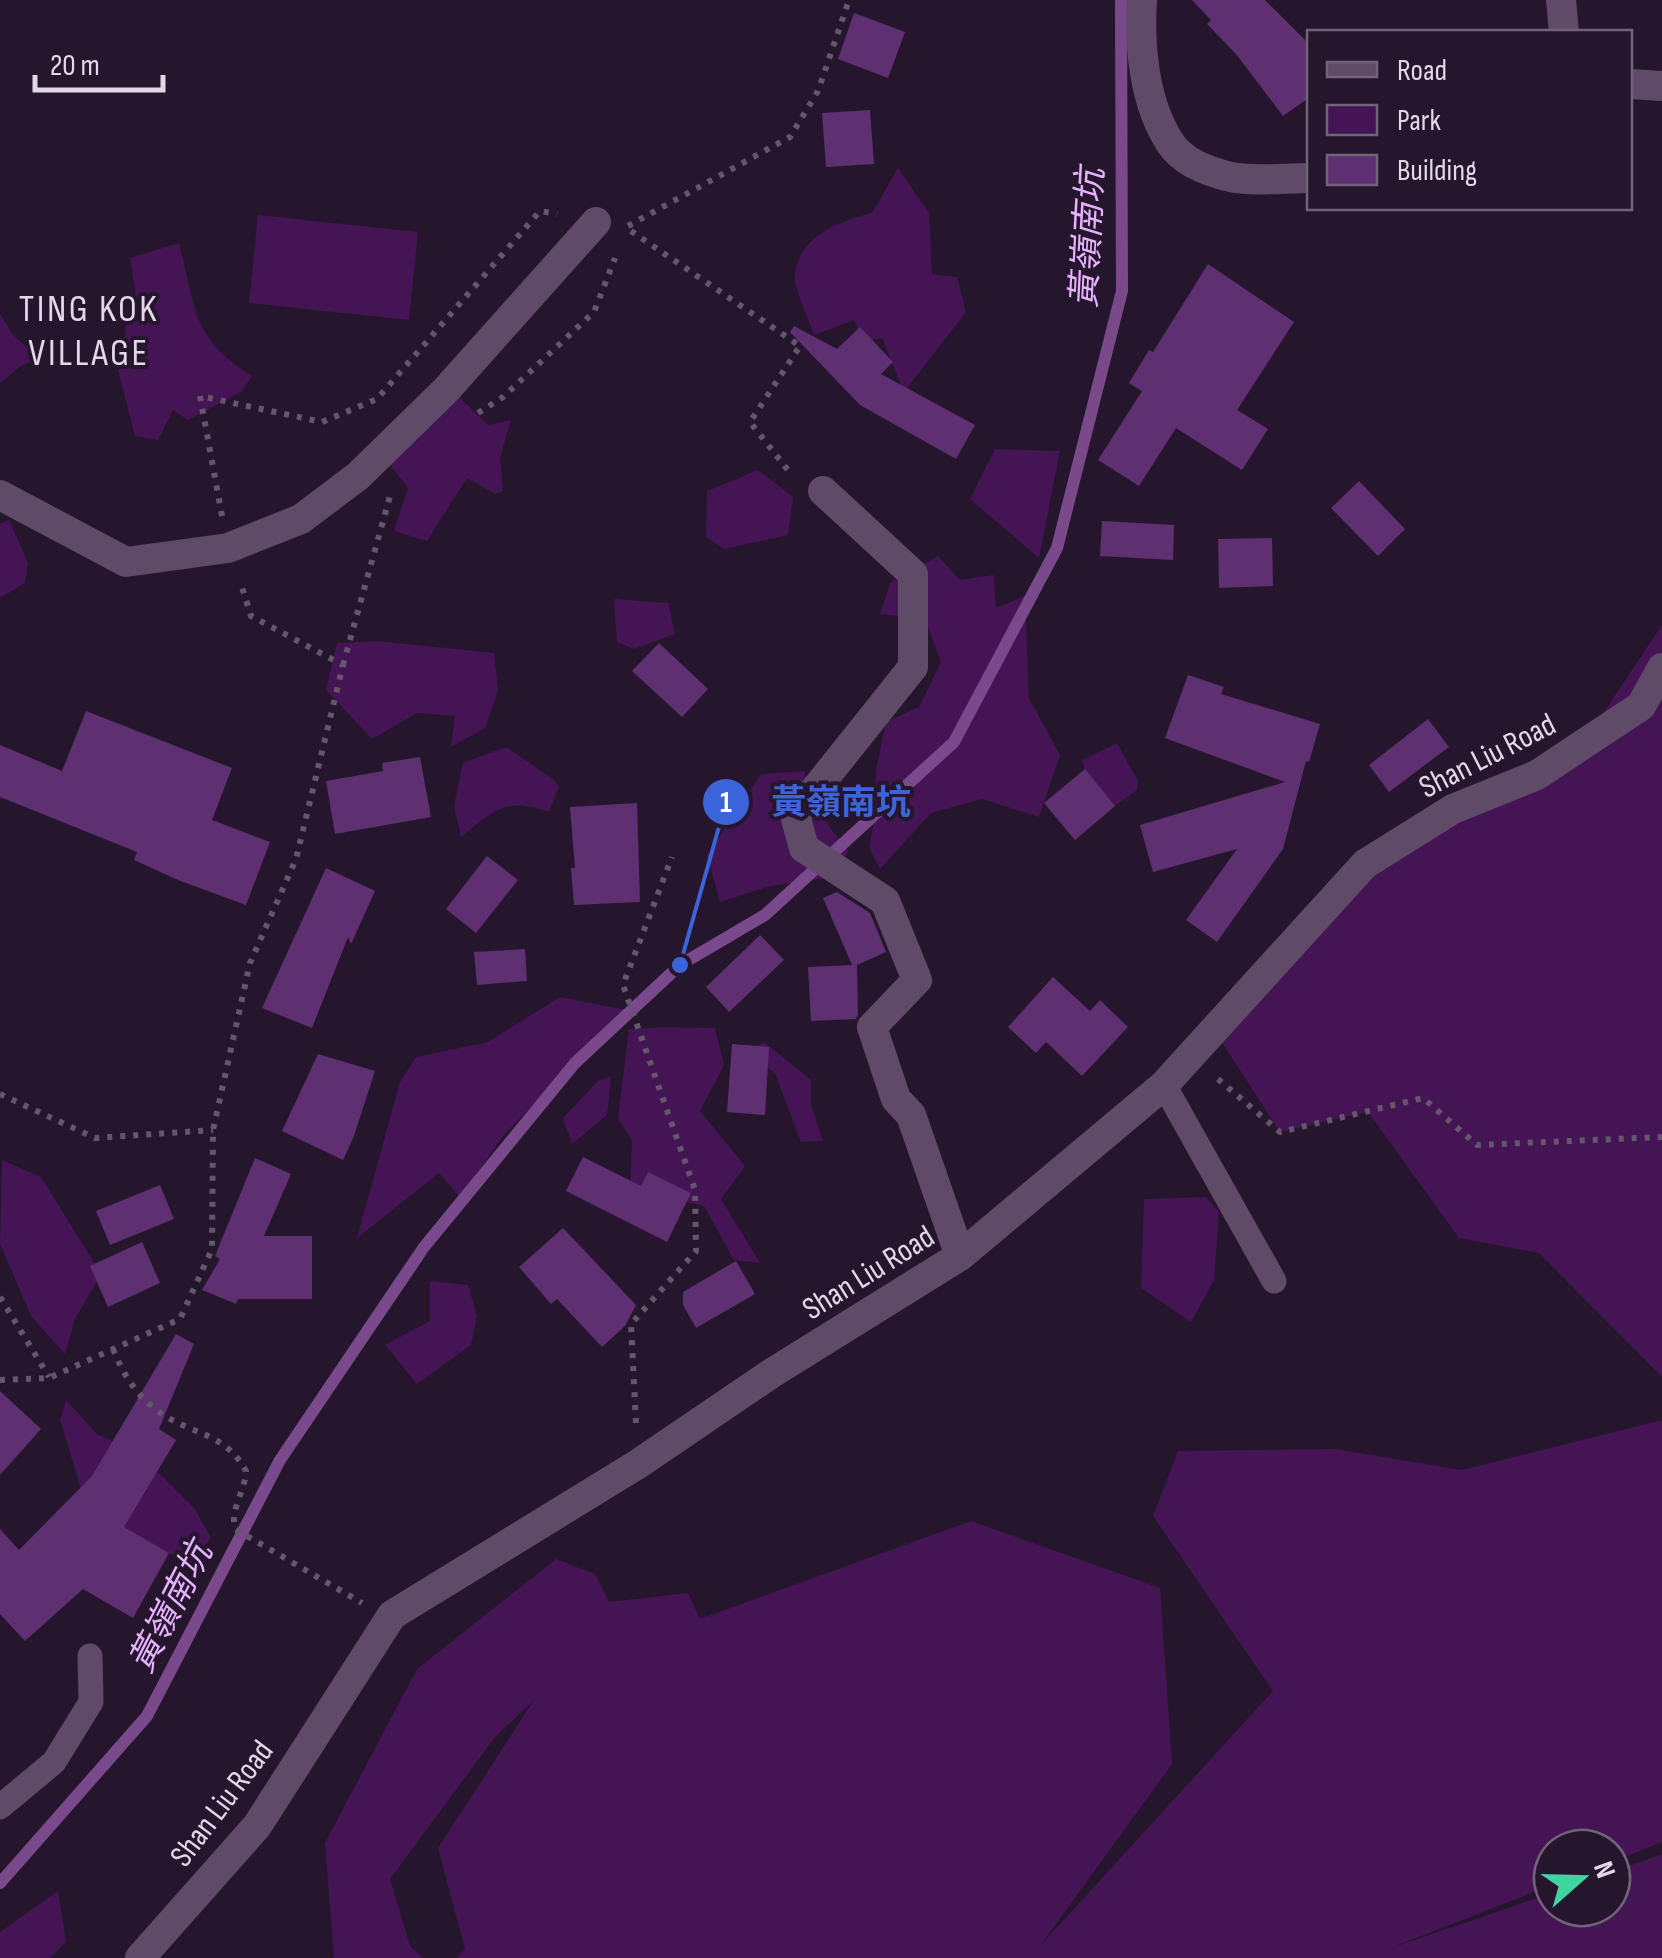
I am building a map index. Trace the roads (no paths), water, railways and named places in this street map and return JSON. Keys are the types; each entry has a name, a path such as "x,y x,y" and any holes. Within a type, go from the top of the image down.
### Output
{"street":[{"path":"1142,0 1140,40 1156,114 1172,146 1196,166 1234,178 1307,178"},
{"path":"1560,0 1564,30"},
{"path":"1632,84 1662,86"},
{"path":"0,495 126,562 228,548 301,519 358,476 446,390 596,222"},
{"path":"823,490 913,574 913,667 795,815 804,848 884,901 917,980 872,1027 896,1099 911,1116 960,1256"},
{"name":"Shan Liu Road","path":"140,1958 257,1826 389,1619 960,1256 1164,1085 1365,864 1453,809 1537,775 1597,736 1641,706 1662,668"}],"lane":[{"path":"1164,1085 1274,1281"},
{"path":"0,1807 54,1762 92,1702 90,1656"}],"waterway":[{"name":"黃嶺南坑","path":"0,1883 147,1716 280,1460 424,1247 575,1063 680,965 765,915 954,742 1057,548 1122,291 1121,0"}],"place":[{"name":"黃嶺南坑","path":"680,965"}],"district":[{"name":"TING KOK VILLAGE","path":"89,330"}]}
